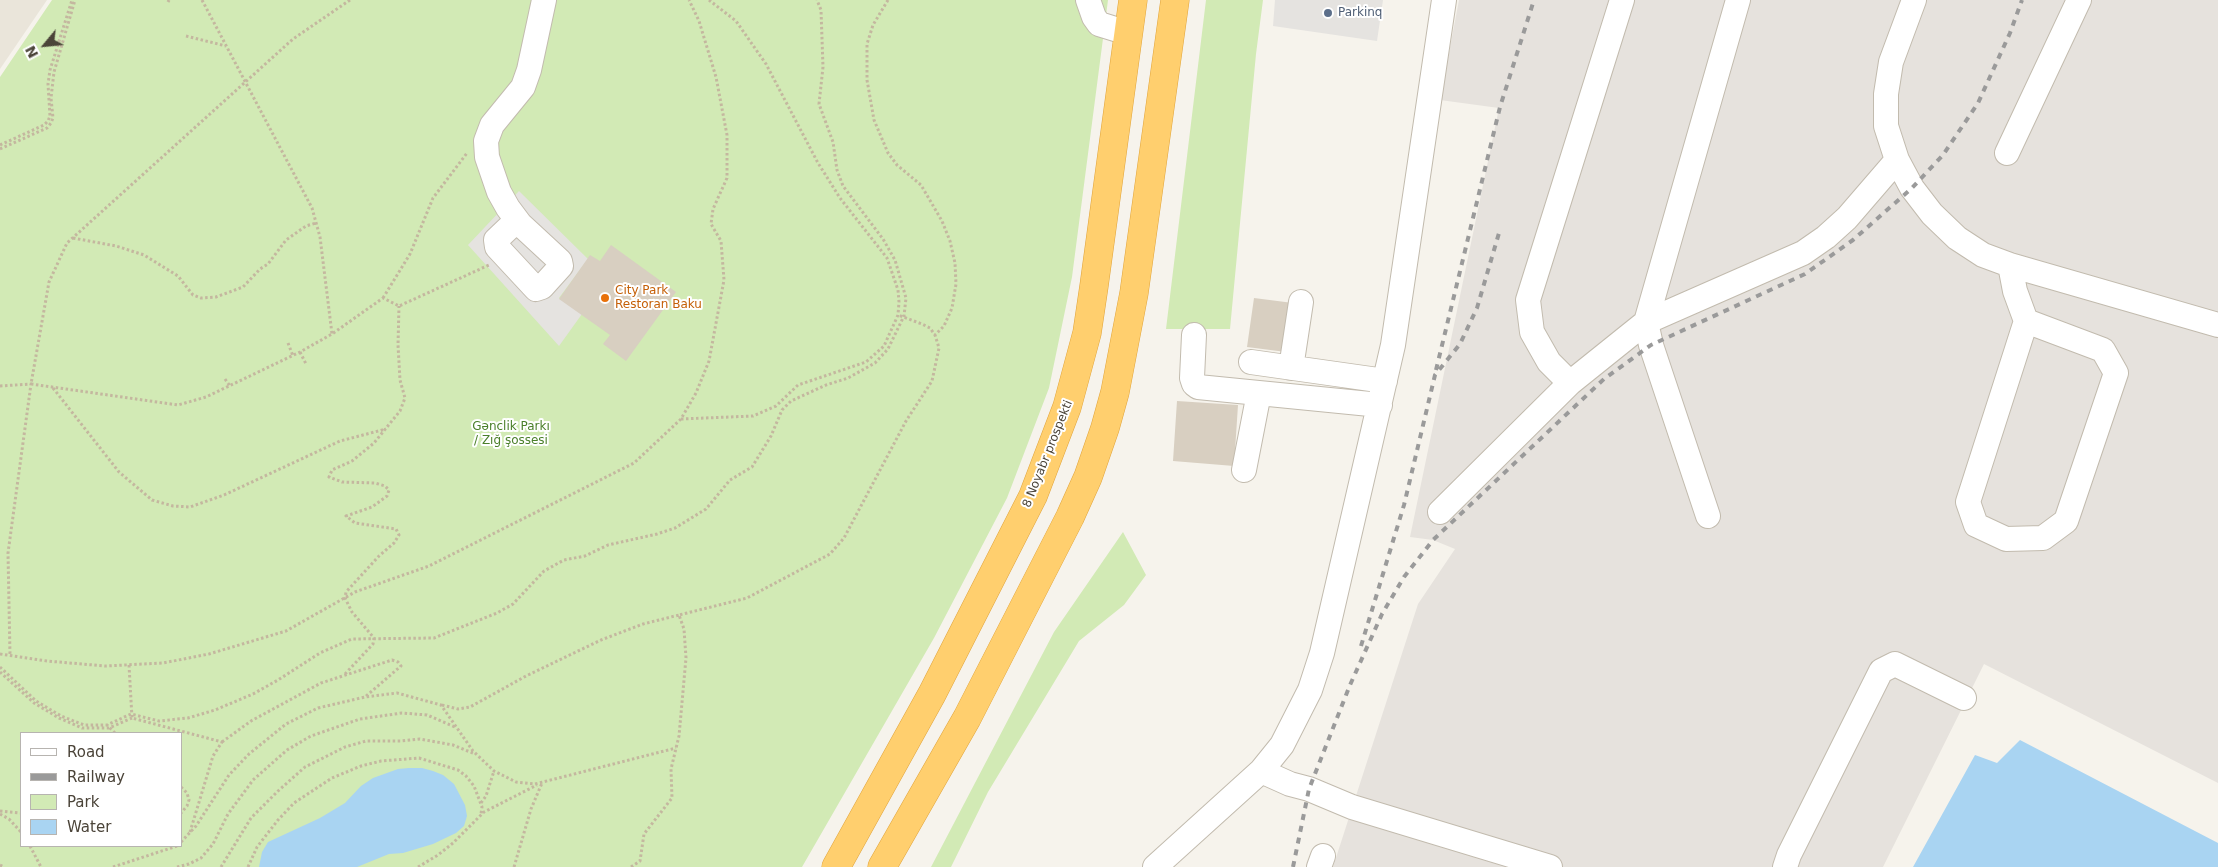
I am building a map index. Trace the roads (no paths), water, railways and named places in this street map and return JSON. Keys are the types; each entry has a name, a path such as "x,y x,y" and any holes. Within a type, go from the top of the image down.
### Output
{"highway":[{"name":"8 Noyabr prospekti","path":"836,867 932,694 1033,496 1068,407 1087,333 1093,296 1133,0"},
{"path":"882,867 967,718 1070,518 1088,477 1105,428 1115,392 1134,293 1175,0"}],"street":[{"path":"517,220 496,240 496,247 536,289 542,287 561,266 560,261 517,220 499,192 487,157 486,141 492,125 523,87 529,70 544,0"},
{"path":"1088,0 1094,17 1099,24 1128,34"},
{"path":"1154,867 1262,771 1282,745 1296,720 1313,680 1322,653 1385,381 1404,279 1444,0"},
{"path":"1570,383 1549,362 1532,332 1528,300 1622,0"},
{"path":"1708,516 1646,322 1738,0"},
{"path":"1914,0 1891,62 1886,94 1886,126 1897,160 1912,188 1932,214 1957,238 1983,255 2010,266 2218,325"},
{"path":"2007,153 2079,0"},
{"path":"1440,512 1570,383 1646,322 1803,253 1826,237 1847,218 1897,160"},
{"path":"2010,266 2015,291 2026,322 1968,502 1976,525 2006,539 2043,538 2066,521 2116,374 2104,350 2026,322"},
{"path":"1291,368 1301,302"},
{"path":"1194,335 1192,378 1194,384 1198,387 1380,404"},
{"path":"1251,362 1385,381"},
{"path":"1244,470 1259,393"},
{"path":"1785,867 1793,846 1880,672 1895,664 1964,698"},
{"path":"1262,771 1290,784 1309,789 1352,807 1550,867"}],"water":[{"path":"2020,740 2218,843 2218,867 1913,867 1975,755 1997,763"},
{"path":"422,768 433,771 443,775 454,784 465,805 467,816 464,826 456,833 433,844 403,853 389,854 357,867 259,867 262,852 268,842 320,818 345,803 361,786 373,778 398,769"}],"railway":[{"path":"1436,370 1500,107 1534,0"},
{"path":"1293,867 1309,789 1350,685 1382,614 1404,577 1433,540 1604,379 1651,345 1805,274 1853,240 1912,188 1943,155 1978,103 2010,33 2022,0"},
{"path":"1361,646 1404,505 1435,375 1460,344 1477,308 1499,233"}],"place":[{"name":"Parkinq","path":"1328,13"},
{"name":"City Park Restoran Baku","path":"605,298"}],"park label":[{"name":"Gənclik Parkı / Zığ şossesi","path":"511,434"}]}
